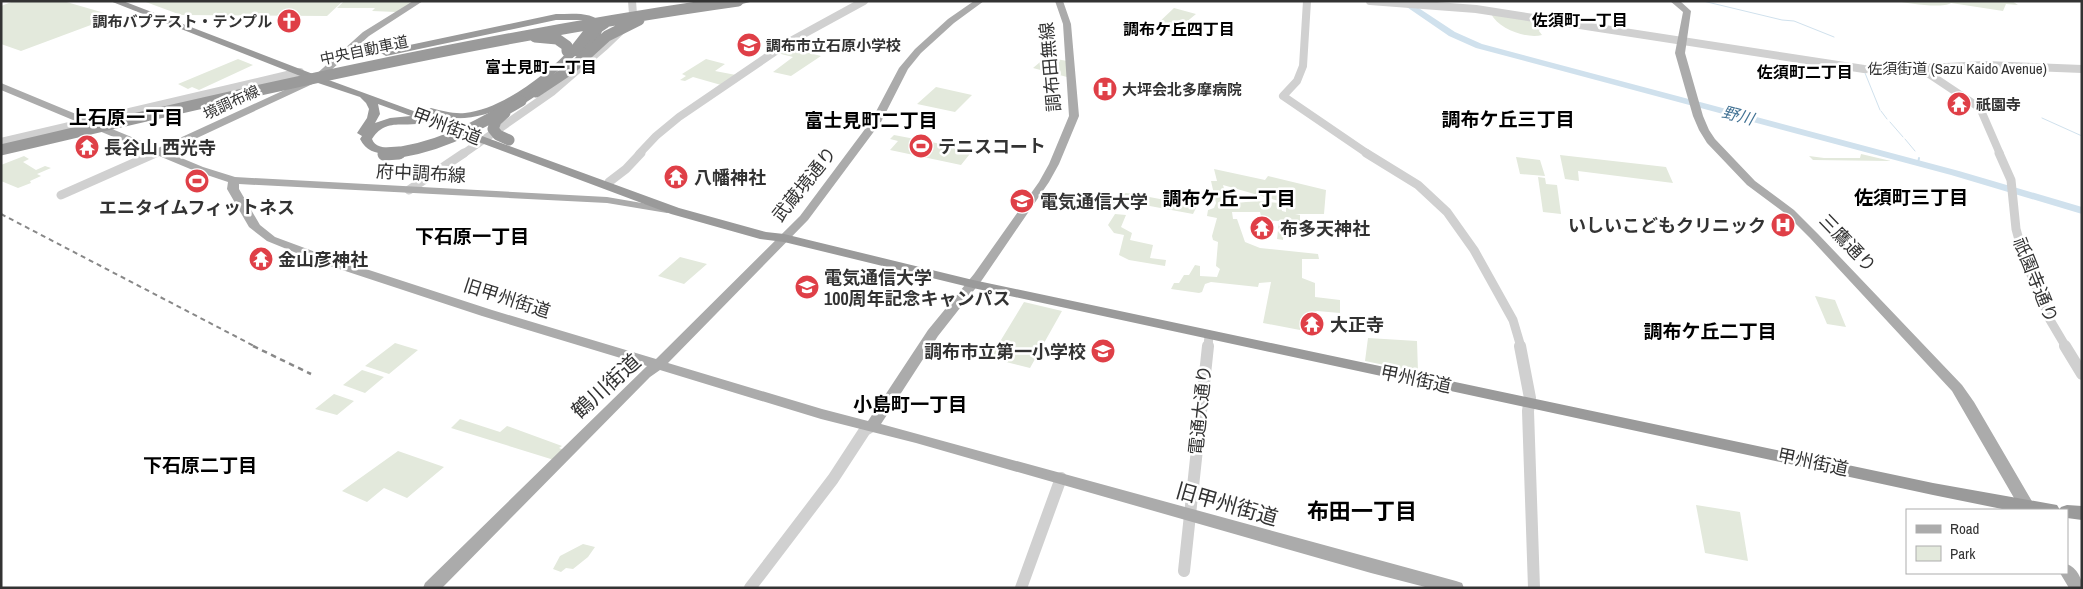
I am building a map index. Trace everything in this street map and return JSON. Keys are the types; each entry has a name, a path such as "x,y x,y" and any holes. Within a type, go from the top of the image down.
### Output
{"highway":[{"name":"甲州街道","path":"114,1 300,72 341,82 674,211 765,236 784,238 972,284 2029,509"},
{"name":"甲州街道","path":"123,1 456,129 698,212 776,234 784,238"},
{"path":"599,177 509,140 495,132 493,126 518,99 568,59 584,39 598,27 628,12 666,1"},
{"name":"中央自動車道","path":"1,144 443,45 628,13 713,1"},
{"name":"中央自動車道","path":"1,150 281,84 492,39 738,1"},
{"path":"341,82 377,92 446,116 466,116 484,112 536,92 572,68 607,36 631,23 660,14 750,1"},
{"path":"227,92 400,50 548,18 578,17 598,22 598,34 590,46 569,66 536,92"},
{"path":"281,84 467,46 533,37 552,38 565,44 565,54 553,70"},
{"path":"362,94 373,103 375,112 360,142 367,150 385,153 415,151 447,142 518,99"},
{"path":"385,153 371,147 366,139 372,131 384,124 399,120 416,119 456,129"},
{"path":"2068,512 2082,513"}],"main road":[{"name":"境調布線","path":"158,152 318,77 366,34 419,1"},
{"name":"武蔵境通り","path":"658,365 804,218 876,122 904,68 913,57 948,23 980,1"},
{"name":"調布田無線","path":"870,427 933,334 972,284 1046,180 1074,116 1067,24 1060,1"},
{"name":"三鷹通り","path":"1674,1 1687,11 1681,42 1682,62 1704,130 1711,141 1751,182 1790,212 1814,236 1963,395 2029,509"},
{"path":"1,86 199,169 234,180"},
{"name":"府中調布線","path":"234,180 607,200 674,211"},
{"name":"旧甲州街道","path":"234,180 234,189 255,227 271,239 325,260 487,313 870,427 916,438 1371,566 1456,588"},
{"path":"607,200 617,198 621,191"},
{"name":"鶴川街道","path":"430,588 645,374 658,365"},
{"name":"鶴川街道","path":"443,588 656,374 658,365"},
{"path":"2068,573 2078,588"}],"street":[{"path":"409,190 551,93 583,68 629,23 633,14 632,1"},
{"path":"599,177 626,169 656,136 679,117 790,42 864,1"},
{"path":"1307,1 1302,69 1297,81 1283,96 1356,147 1418,185 1447,212 1474,250 1513,320 1523,355 1530,398 1534,588"},
{"name":"佐須街道 (Sazu Kaido Avenue)","path":"1370,1 1476,9 1681,42 1811,59 1864,69 1986,65 2082,69"},
{"name":"祇園寺通り","path":"1920,68 1980,108 2012,189 2016,229 2024,258 2050,320 2082,374"},
{"path":"1,144 300,72"},
{"path":"61,195 158,152"},
{"name":"電通大通り","path":"1184,571 1209,335"},
{"path":"750,588 832,479 864,430 870,427"},
{"path":"1021,588 1060,478"}],"green space":[{"path":"14,1 63,1 115,16 21,51 1,44 1,6"},
{"path":"143,1 343,1 327,16 181,15"},
{"path":"344,1 414,1 396,12 372,11 375,8 337,8"},
{"path":"1895,1 2012,1 2018,5 2006,4 2003,11 1951,3 1932,6"},
{"path":"1174,8 1196,14 1173,33 1156,25"},
{"path":"1491,14 1542,23 1539,31 1542,35 1528,36 1514,32 1500,24"},
{"path":"785,46 821,56 791,76 773,72 793,57 777,53"},
{"path":"1046,57 1067,61 1067,77 1033,68"},
{"path":"238,59 253,65 199,90 192,87 188,89 178,84"},
{"path":"706,59 725,64 715,71 736,75 721,85 693,77 685,81 680,80 686,76 682,74"},
{"path":"936,87 972,95 955,112 917,104"},
{"name":"テニスコート","path":"894,135 973,150 961,165 890,150 898,141 890,139"},
{"path":"1861,154 1891,161 1813,160 1809,156 1860,158"},
{"path":"1560,155 1666,167 1673,183 1578,171 1579,181 1565,179"},
{"path":"24,156 29,159 23,162 36,170 45,166 51,168 37,174 41,176 30,181 31,183 18,188 1,181 1,165"},
{"path":"1516,157 1540,160 1545,176 1520,174"},
{"path":"1214,169 1265,180 1268,176 1326,190 1324,214 1295,214 1300,215 1300,228 1284,231 1283,240 1277,239 1279,221 1262,220 1260,212 1232,212 1233,219 1237,219 1245,242 1260,248 1318,254 1319,259 1302,259 1302,278 1315,283 1315,297 1340,300 1340,313 1317,311 1303,317 1300,330 1263,323 1271,282 1259,283 1258,287 1211,282 1205,284 1202,292 1199,293 1171,289 1174,283 1179,283 1184,275 1189,275 1195,265 1200,266 1200,276 1217,277 1220,269 1216,266 1218,242 1213,240 1212,236 1217,218 1207,216 1208,210 1214,208 1216,203 1211,181 1217,181","holes":["1223,185 1286,203 1286,212 1282,211 1280,203 1255,201 1228,204"]},
{"path":"1538,177 1545,178 1546,184 1557,185 1561,214 1543,212"},
{"path":"1095,193 1117,196 1126,193 1134,194 1128,206 1091,199"},
{"path":"1144,196 1197,206 1193,214 1139,204"},
{"path":"1115,214 1126,215 1121,227 1132,233 1130,240 1153,245 1150,258 1166,260 1165,266 1129,260 1119,255 1124,235 1114,233 1108,225"},
{"path":"680,257 707,264 684,284 658,276"},
{"path":"1815,296 1835,300 1846,327 1827,324"},
{"path":"1024,302 1062,311 1030,368 990,358"},
{"path":"1368,338 1417,341 1418,372 1365,361"},
{"path":"395,343 418,350 389,374 365,366"},
{"path":"362,370 384,377 365,393 343,385"},
{"path":"334,394 354,401 337,415 315,409"},
{"path":"460,419 500,432 507,426 562,446 559,448 564,450 554,460 451,428"},
{"path":"398,451 444,467 407,498 384,488 367,502 342,491"},
{"path":"1696,505 1740,512 1748,561 1705,553"},
{"path":"583,544 595,547 588,557 573,569 566,568 561,572 553,569 560,556"}],"waterway":[{"name":"野川","path":"1402,1 1452,34 1479,46 1955,173 2082,211"},
{"path":"1703,1 1782,20 1794,21 1834,37"},
{"path":"1865,73 1880,110"},
{"path":"1881,111 1887,119"},
{"path":"2042,118 2082,136"},
{"path":"1890,122 1903,137"},
{"path":"1905,139 1915,151"},
{"name":"野川","path":"1918,163 1919,158"}],"railway":[{"path":"1,214 256,347"},
{"path":"253,346 311,374"}],"place":[{"name":"調布バプテスト・テンプル","path":"289,21"},
{"name":"調布市立石原小学校","path":"749,45"},
{"name":"大坪会北多摩病院","path":"1105,89"},
{"name":"祇園寺","path":"1959,104"},
{"name":"テニスコート","path":"921,146"},
{"name":"長谷山 西光寺","path":"87,147"},
{"name":"八幡神社","path":"676,177"},
{"name":"エニタイムフィットネス","path":"197,181"},
{"name":"電気通信大学","path":"1022,201"},
{"name":"いしいこどもクリニック","path":"1783,225"},
{"name":"布多天神社","path":"1262,228"},
{"name":"金山彦神社","path":"261,259"},
{"name":"電気通信大学 100周年記念キャンパス","path":"807,287"},
{"name":"大正寺","path":"1312,324"},
{"name":"調布市立第一小学校","path":"1103,351"}],"district":[{"name":"佐須町一丁目","path":"1580,20"},
{"name":"調布ケ丘四丁目","path":"1179,29"},
{"name":"富士見町一丁目","path":"541,67"},
{"name":"佐須町二丁目","path":"1805,72"},
{"name":"上石原一丁目","path":"126,117"},
{"name":"調布ケ丘三丁目","path":"1508,119"},
{"name":"富士見町二丁目","path":"871,120"},
{"name":"佐須町三丁目","path":"1911,197"},
{"name":"調布ケ丘一丁目","path":"1229,198"},
{"name":"下石原一丁目","path":"472,236"},
{"name":"調布ケ丘二丁目","path":"1710,331"},
{"name":"小島町一丁目","path":"910,404"},
{"name":"下石原二丁目","path":"200,465"},
{"name":"布田一丁目","path":"1362,511"}]}
